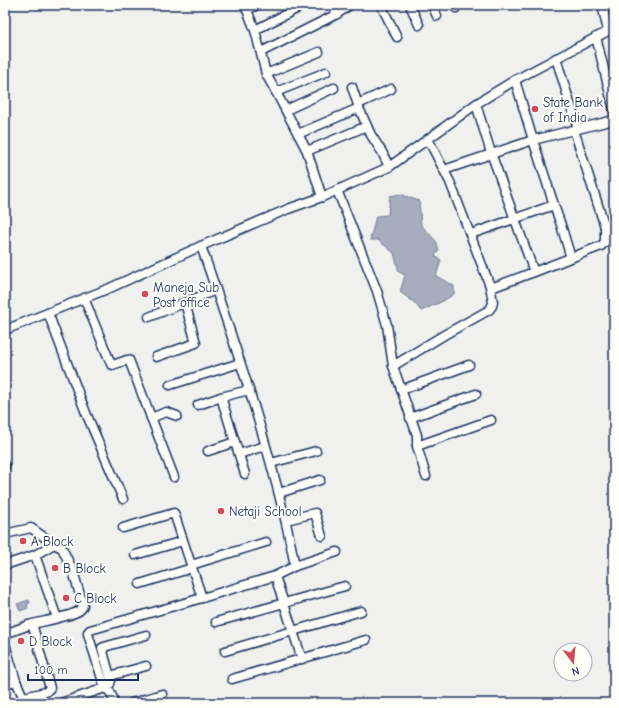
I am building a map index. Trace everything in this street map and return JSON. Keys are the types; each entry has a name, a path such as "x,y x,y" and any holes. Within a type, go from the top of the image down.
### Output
{"street":[{"path":"257,5 246,8 255,30 266,74 307,151 322,197"},
{"path":"255,30 304,5"},
{"path":"333,5 336,14"},
{"path":"260,52 336,14 350,5"},
{"path":"381,5 397,37"},
{"path":"410,5 419,25"},
{"path":"432,5 437,16"},
{"path":"5,330 110,288 201,246 322,197 388,167 476,104 515,80 611,30 602,5"},
{"path":"596,37 614,110"},
{"path":"266,74 319,52"},
{"path":"491,288 601,246 605,242 604,227 556,58"},
{"path":"276,92 326,72"},
{"path":"515,80 532,140 571,258"},
{"path":"352,87 358,106 371,135 382,152 388,167"},
{"path":"286,110 334,88"},
{"path":"298,134 391,89"},
{"path":"476,104 491,153 534,272"},
{"path":"444,170 532,140 614,120"},
{"path":"307,151 367,126"},
{"path":"393,366 489,310 493,302 491,288 471,234 450,182 428,139"},
{"path":"337,190 377,291 387,325 393,366 417,435 417,446 426,476"},
{"path":"471,234 554,205"},
{"path":"604,227 614,221"},
{"path":"201,246 249,390 271,463 286,520 295,566"},
{"path":"149,317 216,290"},
{"path":"84,298 111,364 113,366 129,360 174,477"},
{"path":"156,357 196,343 185,303"},
{"path":"48,313 86,413 123,499"},
{"path":"170,385 240,363"},
{"path":"401,390 469,365"},
{"path":"198,405 249,390"},
{"path":"410,418 476,394"},
{"path":"221,397 244,474"},
{"path":"151,418 166,412 177,416"},
{"path":"417,446 491,420"},
{"path":"208,451 235,442"},
{"path":"239,454 265,446"},
{"path":"271,463 316,451"},
{"path":"279,493 320,480"},
{"path":"123,528 174,513 202,598"},
{"path":"286,520 315,513 322,536"},
{"path":"5,534 31,528 62,548 72,571 83,605 80,611 72,614 29,625 5,634"},
{"path":"135,555 183,541"},
{"path":"140,584 266,542"},
{"path":"6,562 35,555 54,544"},
{"path":"115,703 112,695 105,687 88,634 90,630 275,576 295,566 337,552"},
{"path":"35,555 57,618"},
{"path":"275,576 302,659"},
{"path":"216,622 345,586"},
{"path":"225,651 361,611"},
{"path":"5,644 23,700 46,692 50,688 33,627 29,625"},
{"path":"61,703 105,687 111,683 102,648 146,634"},
{"path":"232,679 366,640"},
{"path":"110,676 146,666"},
{"path":"5,684 16,681"},
{"path":"132,703 162,694"}],"water":[{"path":"400,194 419,201 421,225 436,241 439,250 435,256 441,260 436,276 454,286 454,294 421,311 415,303 400,292 405,275 399,272 394,253 378,240 370,240 376,216 388,215 390,196"},
{"path":"29,600 30,603 27,604 28,608 20,611 17,604"}],"place":[{"name":"State Bank of India","path":"535,109"},
{"name":"Maneja Sub Post office","path":"145,294"},
{"name":"Netaji School","path":"221,511"},
{"name":"A Block","path":"23,541"},
{"name":"B Block","path":"55,568"},
{"name":"C Block","path":"66,598"},
{"name":"D Block","path":"21,641"}]}
